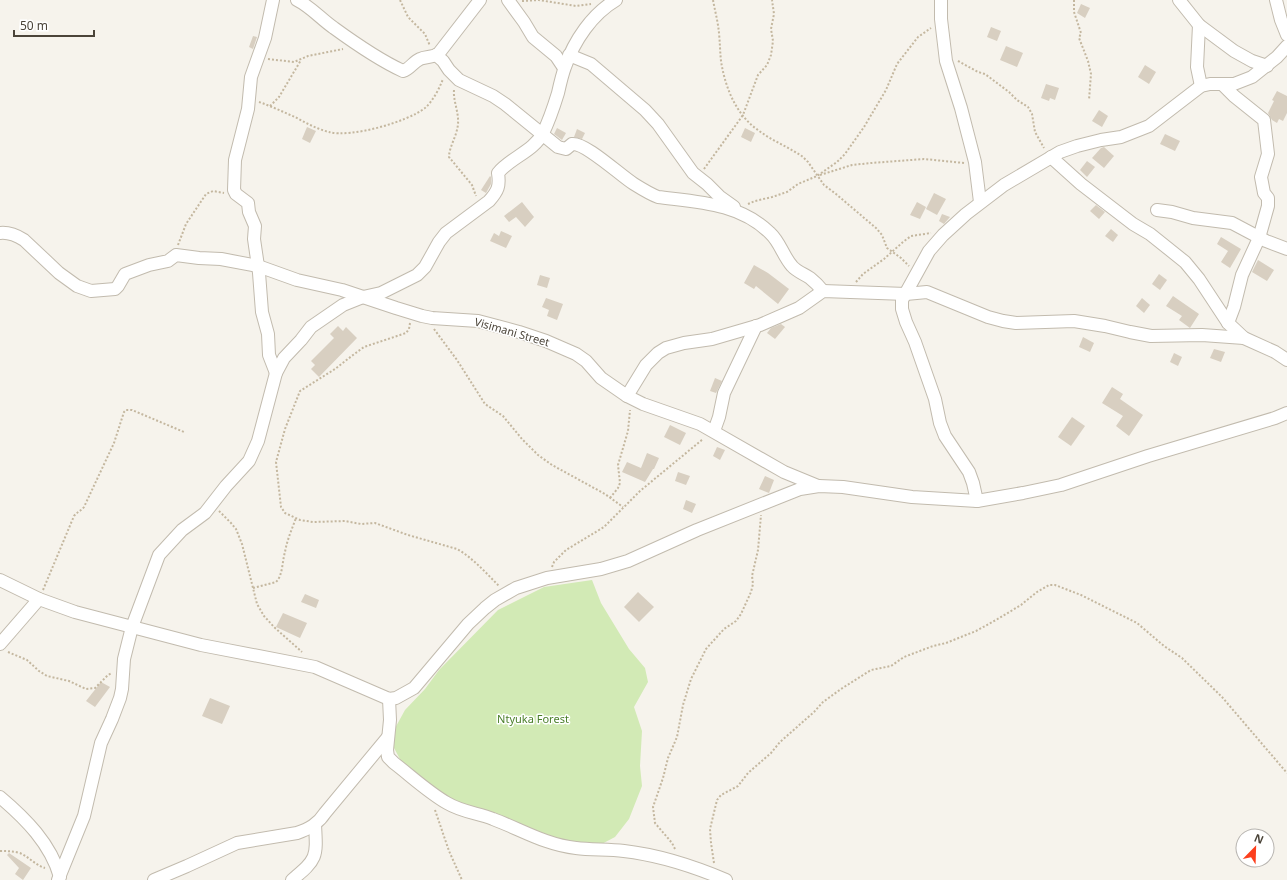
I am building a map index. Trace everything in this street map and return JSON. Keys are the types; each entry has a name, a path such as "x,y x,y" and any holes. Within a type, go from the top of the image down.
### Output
{"street":[{"path":"273,0 259,58 251,78 250,99 235,160 233,185 236,194 248,203 250,214 255,223 254,239 262,312 268,334 269,355 276,373"},
{"path":"297,0 308,6 334,28 376,57 403,71 420,59 436,55 449,41 480,0"},
{"path":"941,0 941,19 946,61 961,108 975,162 980,202"},
{"path":"1179,0 1199,25 1234,51 1252,61 1267,66"},
{"path":"1276,0 1281,20 1287,35"},
{"path":"513,1 533,37 556,56 564,68"},
{"path":"59,875 84,816 100,743 112,719 120,698 122,688 122,670 132,627 159,555 179,533 205,513 236,474 251,458 260,436 276,373 284,358 311,327 343,305 363,296 381,293 417,275 425,267 438,242 446,233 495,194 500,184 498,174 502,169 533,145 542,134 558,95 564,68 570,55 589,24 612,2"},
{"path":"1199,25 1197,67 1201,86"},
{"path":"977,501 969,472 945,436 935,399 902,309 902,300 929,251 943,235 980,202 1004,185 1050,157 1077,146 1121,137 1137,132 1162,117 1201,86 1210,84 1234,84 1252,77 1267,66 1287,46"},
{"path":"436,55 463,83 477,88 505,104 555,144 562,148 567,148 573,144 579,144 633,184 649,193 658,197 703,202 739,211"},
{"path":"570,55 591,64 644,110 658,124 688,168 720,197 762,225 771,233 781,246 792,267 812,279 824,291"},
{"path":"1223,85 1234,96 1264,120 1268,154 1261,177 1264,192 1269,202 1266,216 1259,238 1242,275 1234,307 1228,323"},
{"path":"1050,157 1081,184 1132,224 1150,234 1185,262 1228,323 1244,338 1275,352 1287,360"},
{"path":"1158,210 1193,218 1232,223 1259,238 1287,249"},
{"path":"0,233 16,235 24,240 68,281 91,291 115,289 125,274 168,261 174,255"},
{"name":"Visimani Street","path":"174,255 221,259 258,266 297,280 363,296 422,316 478,321 546,341 576,354 586,361 601,378 630,398 643,404 683,417 714,431 784,472 819,486"},
{"path":"630,398 646,365 658,353 666,348 684,342 712,339 756,326 799,308 824,291 906,294 931,292 988,317 1016,323 1074,321 1151,336 1202,335 1244,338"},
{"path":"714,431 724,394 756,326"},
{"path":"0,580 39,599 75,612 201,645 315,667 389,699 396,698 414,688 468,624 496,600 516,588 547,578 601,569 628,561 697,530 800,489 819,486 843,487 912,497 977,501 1024,494 1061,485 1148,456 1275,418 1287,413"},
{"path":"3,647 39,599"},
{"path":"389,699 390,720 387,750 388,757 447,803 464,811 492,818 540,839 575,848 624,850 698,868 722,879"},
{"path":"154,880 237,843 297,833 315,825 321,820 325,813 389,736"},
{"path":"0,797 43,840 59,875"},
{"path":"292,880 309,866 314,857 316,844 315,825"}],"path":[{"path":"400,0 408,17 425,34 432,50 436,55"},
{"path":"513,1 539,0 576,6 612,2"},
{"path":"713,0 724,73 732,99 743,115 749,123 758,130 803,157 824,185 876,228 882,235 887,248 907,262 917,275"},
{"path":"697,177 716,154 743,115 758,75 767,65 771,55 771,28 774,14 772,0"},
{"path":"1074,0 1074,12 1091,74 1088,100"},
{"path":"817,176 846,154 886,90 897,64 918,37 941,19"},
{"path":"259,58 294,62 308,56 358,44"},
{"path":"945,53 978,72 985,74 1028,107 1032,114 1035,132 1050,157"},
{"path":"270,106 279,96 301,60"},
{"path":"250,99 270,106 327,132 344,134 387,125 416,113 426,107 452,73"},
{"path":"452,73 453,95 458,122 456,138 449,157 468,179 475,191 476,196 473,213"},
{"path":"739,211 751,202 787,192 798,184 817,176 852,165 924,159 962,163 975,162"},
{"path":"174,255 186,224 206,194 213,191 236,194"},
{"path":"847,292 862,274 911,236 933,232 943,235"},
{"path":"409,312 410,329 406,333 364,347 335,369 300,391 298,394 276,462 281,507 285,513 296,518 313,522 344,521 360,524 375,523 408,535 457,549 477,564 506,594"},
{"path":"422,316 457,360 485,404 503,416 522,439 544,461 624,507"},
{"path":"610,498 620,483 618,465 628,431 630,398"},
{"path":"39,599 74,516 84,507 111,450 124,412 126,410 132,410 184,432"},
{"path":"547,578 554,562 562,554 604,527 640,491 714,431"},
{"path":"677,862 677,855 672,843 655,824 653,807 668,758 677,737 683,705 691,679 706,649 724,629 736,621 741,614 751,592 753,584 752,576 758,550 763,504"},
{"path":"212,505 236,529 242,544 257,604 264,616 303,653"},
{"path":"253,588 276,582 278,580 281,574 285,551 296,518"},
{"path":"722,879 713,859 710,829 717,800 721,795 738,786 748,773 771,753 780,742 823,702 841,688 871,670 891,666 904,657 933,646 946,643 990,624 1021,605 1037,592 1049,585 1055,585 1081,595 1137,623 1164,646 1182,658 1222,697 1287,774"},
{"path":"3,647 24,658 47,676 54,679 69,681 86,689 95,688 108,675 122,670"},
{"path":"433,804 449,851 462,880"},
{"path":"0,851 16,852 40,867 59,875"}],"green space":[{"name":"Ntyuka Forest","path":"592,580 601,603 629,649 645,668 648,682 634,707 642,731 640,766 642,786 629,819 615,837 596,847 575,846 469,810 449,799 403,765 393,746 394,730 405,710 425,689 439,670 498,610 544,587"}],"building":[{"path":"1081,4 1090,8 1085,18 1077,13"},
{"path":"991,27 1001,31 997,41 987,37"},
{"path":"253,36 257,37 253,49 249,47"},
{"path":"1006,46 1023,53 1017,67 1000,60"},
{"path":"1145,65 1156,72 1149,84 1138,77"},
{"path":"1046,84 1059,88 1055,100 1050,98 1049,101 1041,98"},
{"path":"1277,91 1287,96 1287,113 1283,121 1279,119 1277,123 1272,120 1268,113 1274,101 1272,100"},
{"path":"1099,110 1108,116 1102,127 1092,121"},
{"path":"307,127 316,131 310,143 302,139"},
{"path":"557,128 566,133 562,140 554,134"},
{"path":"745,128 755,133 751,142 741,137"},
{"path":"577,129 585,133 582,139 574,137"},
{"path":"1165,134 1180,141 1175,151 1160,144"},
{"path":"1104,147 1114,156 1104,168 1092,158 1101,148"},
{"path":"1087,161 1095,167 1087,177 1080,170"},
{"path":"490,176 491,184 486,193 481,190"},
{"path":"934,193 946,199 937,215 926,209"},
{"path":"522,202 534,217 525,227 516,217 509,222 504,216"},
{"path":"917,202 926,207 920,219 910,215"},
{"path":"1096,205 1105,212 1099,219 1090,211"},
{"path":"942,214 950,217 944,224 939,221"},
{"path":"1111,229 1118,235 1113,242 1105,236"},
{"path":"501,231 512,236 506,248 490,241 494,233 499,236"},
{"path":"1221,237 1241,249 1230,268 1221,262 1228,251 1217,244"},
{"path":"1258,260 1274,270 1267,281 1252,272"},
{"path":"754,265 768,273 789,289 778,304 756,286 754,289 744,283"},
{"path":"1159,274 1167,280 1160,290 1152,284"},
{"path":"540,275 550,278 547,288 537,285"},
{"path":"1173,296 1199,314 1190,328 1179,320 1182,316 1166,306"},
{"path":"546,298 563,304 557,320 547,316 549,310 542,307"},
{"path":"1142,298 1150,305 1144,313 1136,306"},
{"path":"781,324 785,327 775,339 767,333 771,328"},
{"path":"338,326 343,331 346,327 357,338 319,377 311,369 315,365 311,361 334,338 330,334"},
{"path":"1083,337 1094,343 1090,352 1079,347"},
{"path":"1214,349 1225,352 1221,362 1210,358"},
{"path":"1174,353 1182,357 1178,366 1170,362"},
{"path":"715,378 722,381 716,393 710,391"},
{"path":"1112,387 1123,394 1120,399 1143,415 1129,436 1116,426 1123,416 1102,403"},
{"path":"1072,417 1085,426 1071,446 1058,437"},
{"path":"670,425 686,433 680,445 664,437"},
{"path":"717,447 725,450 720,460 713,456"},
{"path":"647,453 659,458 654,469 645,482 622,472 627,462 641,468"},
{"path":"678,472 690,476 686,485 675,481"},
{"path":"765,476 774,480 769,493 759,489"},
{"path":"686,500 696,504 692,513 683,509"},
{"path":"638,592 654,607 639,622 624,607"},
{"path":"305,594 319,600 316,608 301,602"},
{"path":"283,613 307,623 300,638 276,627"},
{"path":"101,682 110,687 95,707 86,701"},
{"path":"210,698 230,706 222,724 202,716"},
{"path":"9,853 31,868 23,880 15,874 19,868 7,855"}]}
